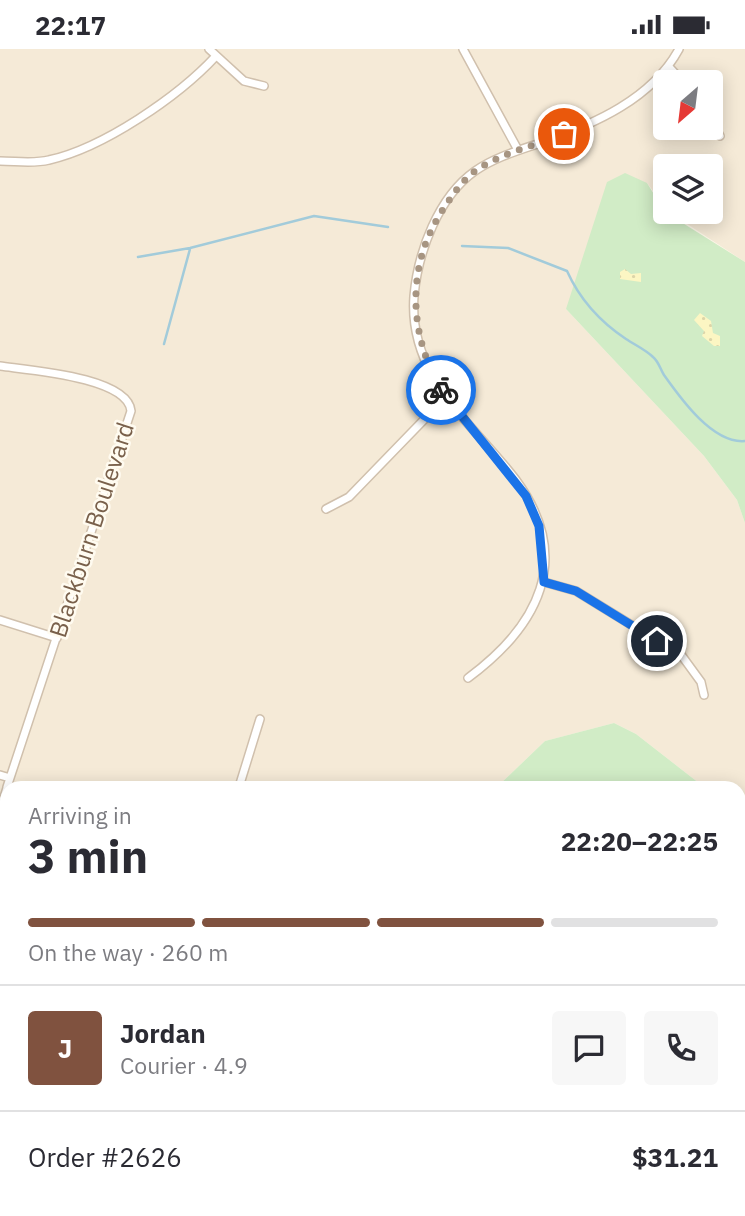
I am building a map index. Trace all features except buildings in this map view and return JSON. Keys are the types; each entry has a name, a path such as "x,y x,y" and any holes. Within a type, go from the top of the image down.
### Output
{"street":[{"path":"209,49 244,81 264,86"},
{"path":"463,49 518,150"},
{"path":"468,678 516,637 544,582 539,526 526,496 445,398 430,370 416,322 414,298 422,255 436,219 455,191 474,172 518,150 597,121 641,92 669,67 679,49"},
{"path":"0,161 44,161 67,155 161,106 188,86 216,56"},
{"path":"669,67 672,70"},
{"name":"Blackburn Boulevard","path":"0,366 87,380 123,394 131,406 114,469 9,781"},
{"path":"326,509 349,496 445,398"},
{"path":"544,582 576,591 682,656 701,682 704,695"},
{"path":"0,620 57,638"},
{"path":"241,781 260,719"},
{"path":"0,775 10,778"}],"shaded area":[{"path":"0,49 745,49 745,262 687,224 723,224 723,154 653,154 653,191 647,183 566,309 704,456 737,500 745,523 745,781 696,781 636,734 614,723 545,741 503,781 0,781"}],"green space":[{"path":"625,173 647,183 653,193 653,224 684,224 745,262 745,523 737,500 704,456 566,309 607,182"},
{"path":"614,723 636,734 696,781 503,781 545,741"}],"sand":[{"path":"625,269 631,274 641,273 641,282 620,279 620,272"},
{"path":"700,313 711,321 713,333 720,336 720,346 714,346 702,336 704,331 694,320"}],"waterway":[{"path":"138,257 190,248 314,216 388,227"},
{"path":"462,246 508,248 567,271 591,309 616,332 655,359 671,385 699,418 721,435 745,441"},
{"path":"164,344 190,249"}],"way so far":[{"path":"441,390 430,370 421,344 414,298 418,272 436,219 455,191 474,172 518,150 564,134"}],"route":[{"path":"441,390 454,411 515,479 526,496 539,526 544,582 576,591 657,641"}]}
